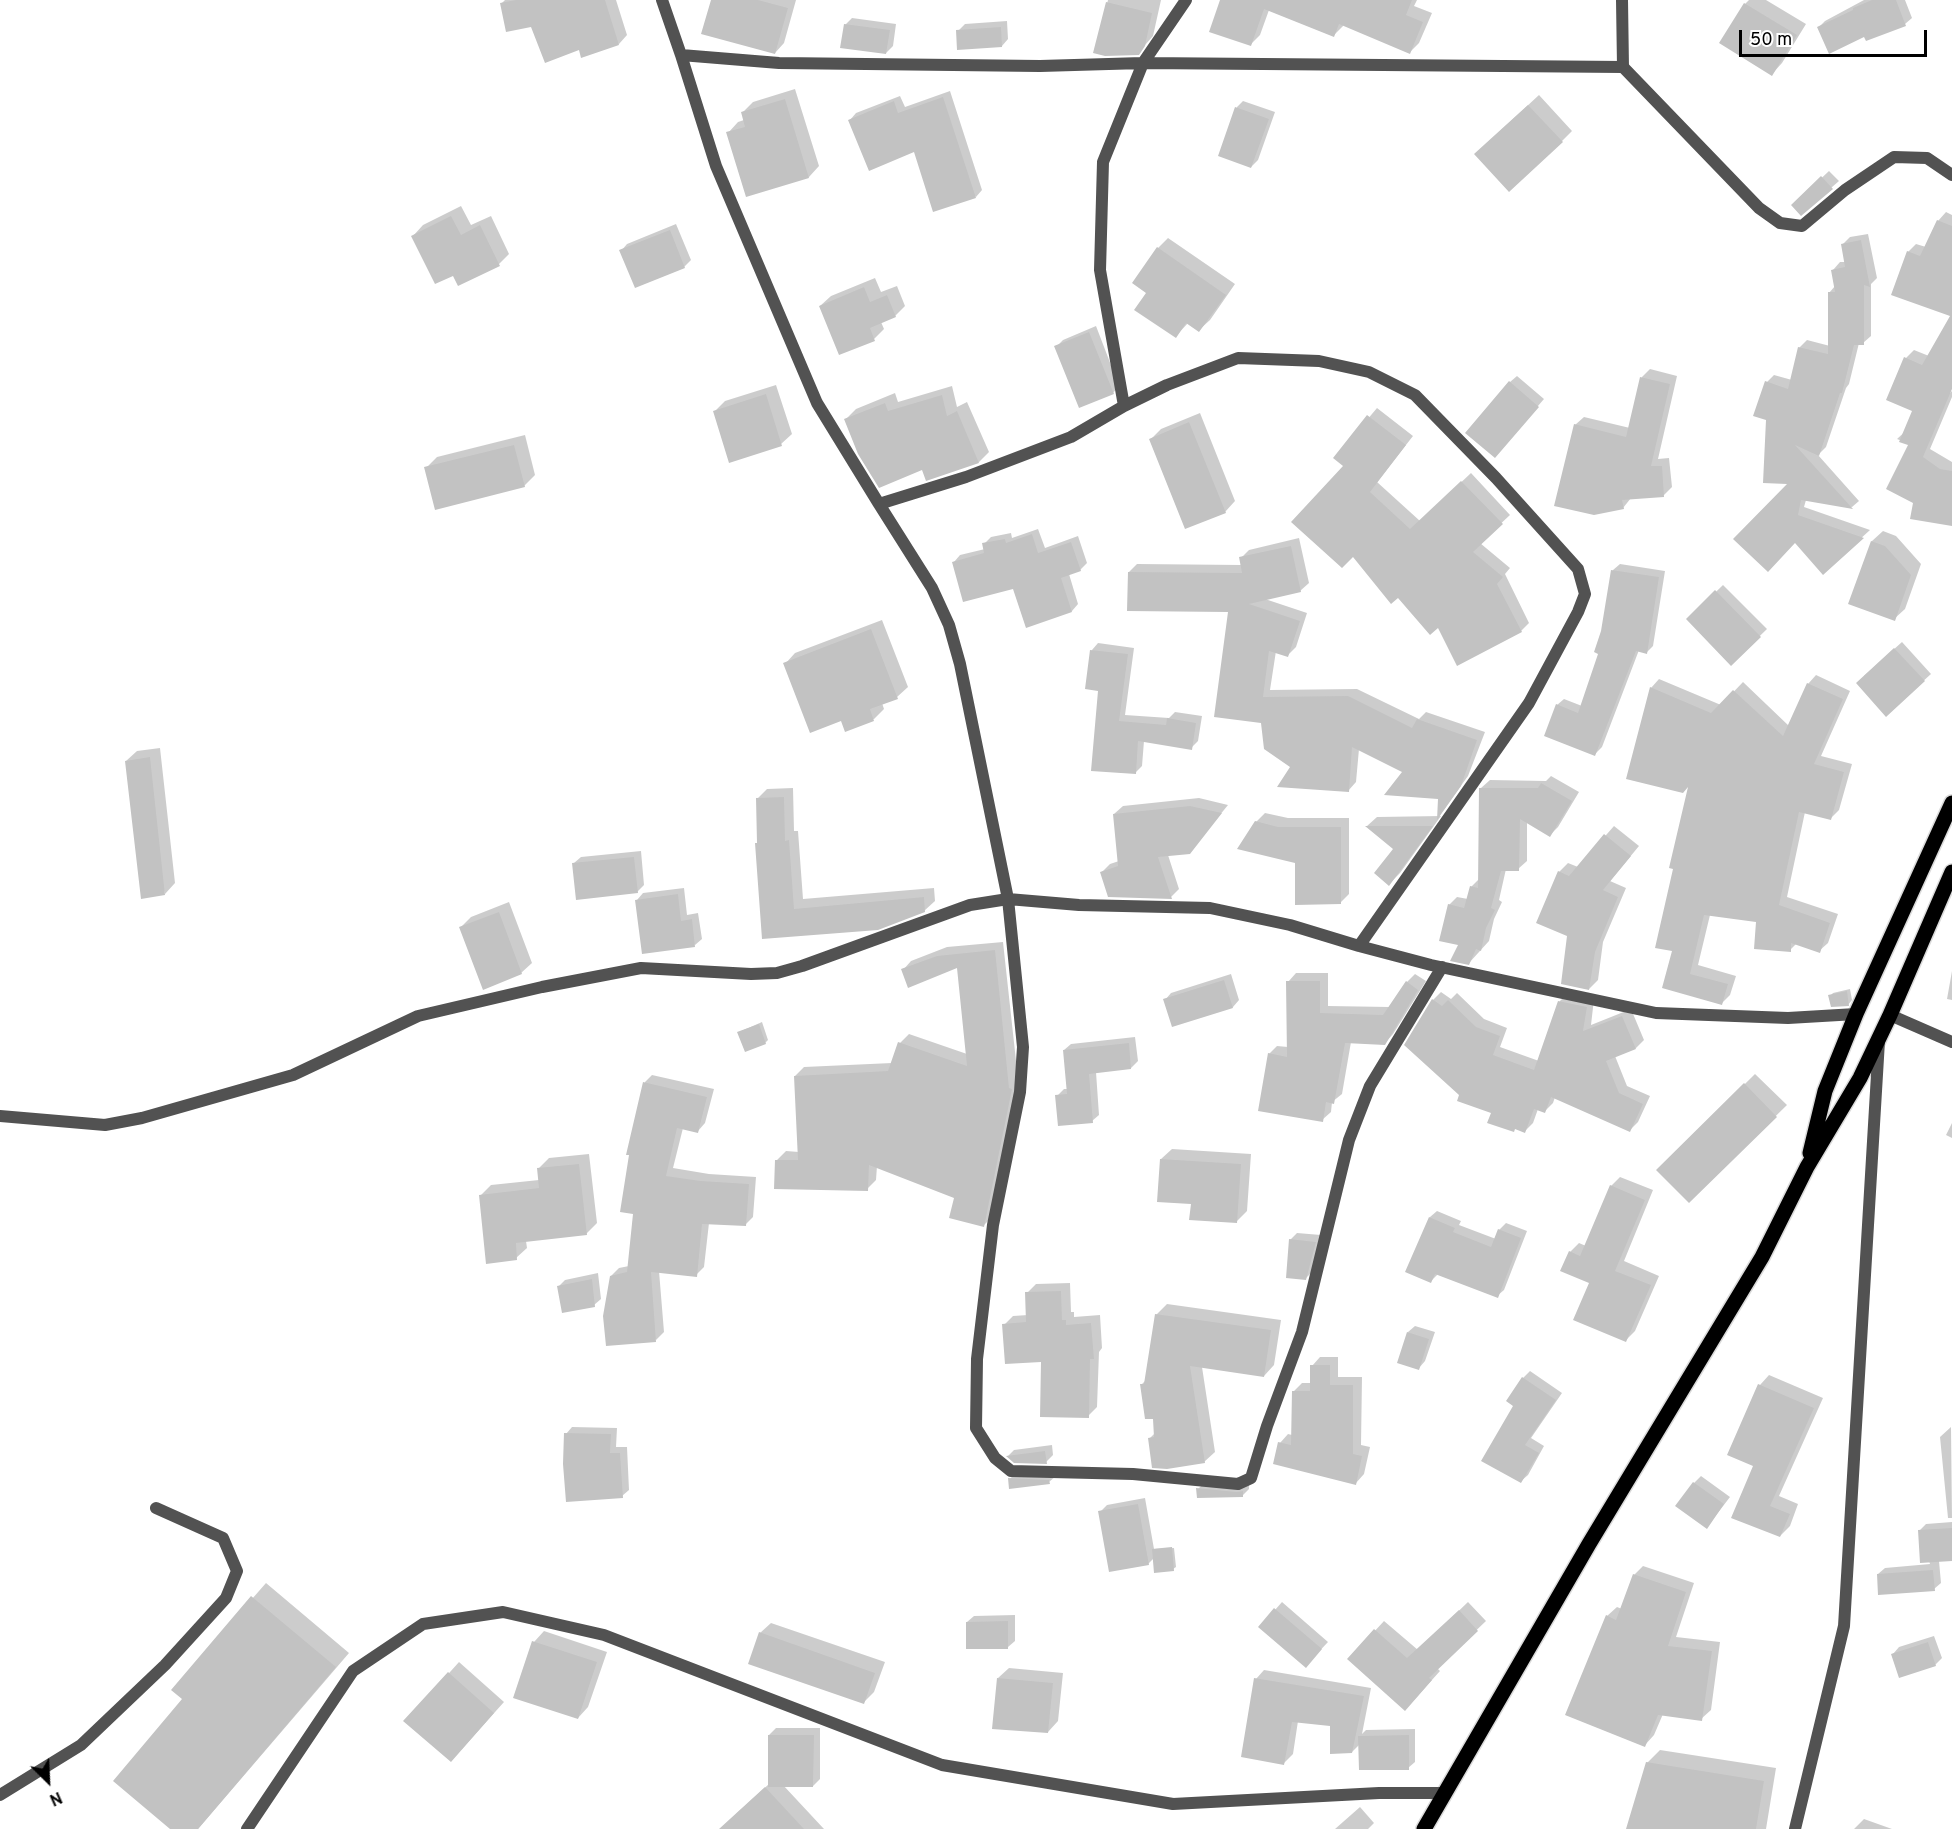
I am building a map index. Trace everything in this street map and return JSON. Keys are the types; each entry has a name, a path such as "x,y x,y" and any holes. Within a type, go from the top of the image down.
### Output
{"main road":[{"path":"1807,1167 1825,1091 1856,1014 1952,803"},
{"path":"1424,1829 1762,1257 1807,1167 1860,1078 1890,1016 1952,872"}],"street":[{"path":"662,0 716,166 817,403 932,588 949,625 960,664 1008,899 1023,1047 1020,1092 993,1225 977,1359 976,1428 995,1458 1011,1471 1133,1474 1238,1484 1251,1478 1302,1332 1349,1140 1370,1086 1442,967"},
{"path":"1124,406 1100,270 1103,162 1143,63 1186,0"},
{"path":"1622,0 1623,67 1759,208 1780,223 1802,226 1845,190 1894,157 1927,158 1952,175"},
{"path":"681,55 779,63 1623,67"},
{"path":"879,504 966,477 1071,437 1124,406 1167,385 1238,358 1319,361 1369,372 1415,395 1496,478 1578,569 1585,594 1578,612 1529,703 1359,946"},
{"path":"0,1116 105,1125 142,1118 293,1075 418,1016 542,987 641,968 752,974 777,973 970,905 1008,899 1079,905 1210,908 1290,925 1359,946 1442,967 1656,1013 1788,1018 1856,1014"},
{"path":"1890,1016 1952,1042"},
{"path":"1795,1829 1844,1626 1880,1034"},
{"path":"0,1795 81,1745 165,1665 226,1598 237,1571 223,1538 156,1508"},
{"path":"247,1829 353,1671 423,1624 503,1612 604,1635 942,1765 1173,1804 1379,1793 1444,1793"}],"building":[{"path":"516,0 605,0 619,45 581,58 579,50 545,63 531,27 506,32 500,3"},
{"path":"711,0 758,0 788,8 775,54 701,34"},
{"path":"1220,0 1412,0 1406,15 1423,22 1410,54 1339,24 1334,37 1264,9 1251,46 1209,32"},
{"path":"1872,0 1896,0 1906,26 1866,41 1864,37 1829,54 1817,27"},
{"path":"1106,2 1152,13 1145,46 1139,55 1105,56 1093,53"},
{"path":"1744,3 1797,35 1772,76 1719,43"},
{"path":"844,24 890,30 886,54 840,48"},
{"path":"1001,27 1002,47 957,50 956,30"},
{"path":"943,97 976,198 933,212 914,152 869,171 848,120 894,101 898,113"},
{"path":"785,99 809,178 746,197 726,132 745,127 741,112"},
{"path":"1528,105 1563,142 1509,192 1474,154"},
{"path":"1235,107 1269,119 1251,168 1218,156"},
{"path":"1821,176 1833,189 1801,216 1791,205"},
{"path":"451,216 461,235 480,225 500,266 458,286 453,276 435,284 411,236"},
{"path":"1937,220 1952,226 1952,389 1923,457 1940,469 1952,471 1952,526 1910,519 1913,503 1886,489 1908,445 1899,442 1912,411 1886,400 1904,357 1922,365 1950,316 1891,295 1907,251 1920,256"},
{"path":"670,230 685,268 635,288 619,250"},
{"path":"1861,240 1870,287 1864,285 1864,345 1854,345 1842,393 1840,393 1819,456 1795,445 1853,509 1801,500 1798,515 1864,538 1823,575 1795,543 1768,572 1733,539 1787,484 1763,483 1766,420 1753,416 1765,381 1788,389 1798,347 1828,354 1828,292 1835,292 1831,270 1845,267 1841,244"},
{"path":"1157,247 1226,295 1199,332 1186,323 1176,338 1134,310 1146,293 1132,283"},
{"path":"864,287 870,302 887,295 896,317 870,328 875,341 839,355 819,306"},
{"path":"1089,332 1114,394 1079,408 1054,346"},
{"path":"1640,377 1670,384 1651,466 1662,466 1664,497 1622,500 1624,509 1594,515 1554,506 1574,424 1626,437"},
{"path":"1509,381 1539,407 1495,458 1465,433"},
{"path":"766,394 782,446 729,463 713,411"},
{"path":"942,395 947,416 957,411 979,463 926,481 922,470 879,488 858,454 844,419 885,403 888,411"},
{"path":"1367,415 1406,445 1370,492 1410,529 1461,481 1503,524 1473,552 1503,577 1497,584 1522,632 1457,666 1438,628 1430,635 1398,598 1391,604 1353,557 1342,568 1291,522 1343,466 1333,458"},
{"path":"1189,422 1226,513 1185,529 1149,439"},
{"path":"514,445 525,487 435,510 424,467"},
{"path":"1032,534 1038,553 1071,542 1081,571 1061,578 1072,612 1026,628 1013,589 963,602 952,562 984,553 982,543 1005,539 1006,543"},
{"path":"1871,541 1885,546 1911,575 1895,621 1848,604"},
{"path":"1291,546 1301,592 1249,604 1300,621 1288,657 1269,651 1263,697 1348,696 1412,728 1417,719 1477,740 1461,786 1437,820 1438,799 1384,795 1402,772 1352,747 1349,792 1277,787 1290,767 1264,749 1261,723 1214,717 1228,612 1127,611 1128,572 1242,573 1239,557"},
{"path":"1611,570 1659,577 1647,654 1636,651 1595,756 1544,736 1556,704 1578,713 1598,654 1594,652 1601,631"},
{"path":"1715,590 1761,637 1731,666 1686,619"},
{"path":"871,629 898,699 870,709 874,721 845,732 841,721 810,733 783,663"},
{"path":"1894,648 1925,681 1886,717 1856,683"},
{"path":"1090,650 1128,654 1119,721 1166,725 1167,718 1196,723 1192,750 1138,741 1136,774 1091,771 1098,691 1085,689"},
{"path":"1807,683 1843,699 1814,764 1844,772 1831,820 1799,812 1779,905 1830,923 1820,953 1791,943 1791,952 1754,949 1756,922 1704,915 1690,974 1728,984 1722,1005 1662,988 1672,951 1655,948 1673,869 1669,868 1688,787 1683,793 1626,779 1650,687 1711,713 1733,690 1783,736"},
{"path":"150,757 165,895 141,899 125,761"},
{"path":"1541,783 1572,801 1550,837 1520,819 1519,871 1501,871 1491,908 1495,910 1486,928 1481,951 1476,949 1469,965 1450,961 1458,945 1439,941 1448,904 1464,908 1470,886 1478,888 1479,788 1538,788"},
{"path":"784,797 785,841 789,840 794,909 924,897 925,912 878,930 762,939 755,843 757,843 756,798"},
{"path":"1190,806 1222,813 1190,854 1158,857 1172,899 1108,897 1100,872 1118,866 1113,814"},
{"path":"1255,821 1278,827 1341,827 1341,904 1295,905 1295,863 1237,849"},
{"path":"1365,826 1433,826 1389,886 1374,873 1393,849"},
{"path":"1604,834 1631,856 1603,890 1618,897 1595,952 1589,990 1561,984 1567,936 1536,923 1558,871 1569,876"},
{"path":"634,857 638,893 576,900 572,863"},
{"path":"678,894 681,921 692,919 695,947 642,954 635,900"},
{"path":"499,912 522,974 483,990 459,927"},
{"path":"995,950 1009,1088 1012,1089 984,1227 949,1218 954,1198 869,1165 868,1191 774,1189 775,1160 798,1160 794,1076 888,1071 898,1042 967,1066 957,968 908,988 901,969 937,956"},
{"path":"1224,980 1233,1008 1172,1027 1163,999"},
{"path":"1286,981 1320,981 1320,1013 1383,1015 1406,981 1418,990 1385,1045 1345,1043 1334,1104 1326,1102 1323,1122 1258,1111 1268,1053 1287,1057"},
{"path":"1847,991 1849,1006 1831,1007 1828,995"},
{"path":"1432,999 1442,1006 1448,1000 1476,1027 1500,1036 1493,1055 1534,1070 1558,1001 1587,1007 1583,1031 1622,1016 1636,1049 1606,1061 1619,1093 1643,1104 1630,1132 1551,1097 1545,1113 1534,1109 1525,1133 1515,1129 1514,1132 1487,1123 1491,1113 1457,1101 1459,1095 1404,1045"},
{"path":"759,1024 766,1044 745,1052 737,1032"},
{"path":"1129,1043 1131,1069 1089,1074 1093,1123 1058,1126 1055,1095 1067,1094 1063,1050"},
{"path":"643,1082 707,1097 698,1133 677,1128 666,1176 749,1184 746,1226 702,1224 697,1277 651,1272 656,1342 606,1346 603,1316 610,1276 627,1272 633,1214 620,1212 629,1155 626,1155"},
{"path":"1744,1083 1777,1117 1689,1203 1656,1170"},
{"path":"1160,1159 1241,1164 1237,1223 1189,1220 1191,1204 1157,1202"},
{"path":"579,1164 587,1235 516,1243 517,1260 486,1264 479,1195 539,1188 537,1168"},
{"path":"1610,1185 1645,1200 1615,1271 1651,1285 1626,1342 1573,1320 1589,1283 1560,1271 1569,1251 1580,1256"},
{"path":"1429,1217 1455,1228 1453,1232 1491,1247 1498,1229 1521,1238 1498,1298 1435,1274 1431,1283 1405,1272"},
{"path":"1289,1239 1316,1242 1306,1280 1286,1278"},
{"path":"592,1279 595,1307 562,1313 557,1286"},
{"path":"1061,1291 1062,1320 1066,1320 1066,1325 1091,1323 1094,1359 1090,1359 1089,1418 1040,1417 1041,1362 1005,1364 1002,1324 1026,1322 1025,1292"},
{"path":"1155,1314 1271,1330 1264,1377 1190,1366 1205,1463 1167,1469 1152,1468 1148,1438 1154,1437 1153,1419 1145,1419 1140,1384 1144,1384"},
{"path":"1407,1332 1429,1339 1419,1370 1397,1363"},
{"path":"1310,1365 1330,1365 1330,1385 1353,1385 1353,1454 1362,1456 1356,1485 1273,1464 1278,1442 1291,1445 1292,1391 1310,1391"},
{"path":"1522,1377 1556,1400 1525,1445 1539,1453 1521,1483 1481,1461 1513,1406 1506,1401"},
{"path":"1758,1384 1814,1408 1770,1506 1790,1514 1780,1537 1731,1518 1753,1466 1727,1455"},
{"path":"564,1433 611,1434 610,1453 620,1453 623,1498 566,1502 563,1464"},
{"path":"1045,1451 1047,1464 1014,1463 1006,1456"},
{"path":"1008,1478 1049,1480 1050,1484 1009,1489"},
{"path":"1693,1482 1724,1504 1707,1529 1675,1506"},
{"path":"1196,1488 1243,1491 1243,1497 1197,1498"},
{"path":"1138,1504 1149,1565 1109,1572 1098,1511"},
{"path":"1952,1528 1952,1561 1920,1563 1918,1530"},
{"path":"1172,1547 1174,1571 1154,1573 1152,1549"},
{"path":"1933,1570 1935,1591 1878,1595 1877,1574"},
{"path":"1633,1574 1686,1592 1668,1646 1712,1651 1702,1721 1658,1715 1645,1747 1565,1715 1606,1615 1616,1620"},
{"path":"251,1596 336,1667 198,1829 170,1829 113,1781 182,1699 171,1690"},
{"path":"1274,1608 1322,1649 1306,1668 1258,1627"},
{"path":"1459,1610 1478,1631 1429,1678 1432,1680 1405,1711 1347,1659 1374,1629 1407,1658"},
{"path":"1008,1621 1008,1649 966,1649 966,1622"},
{"path":"759,1632 875,1673 864,1704 748,1664"},
{"path":"532,1641 597,1662 578,1719 513,1698"},
{"path":"1928,1642 1936,1666 1899,1678 1891,1654"},
{"path":"448,1672 494,1713 451,1762 403,1721"},
{"path":"997,1678 1053,1683 1048,1733 992,1729"},
{"path":"1254,1678 1364,1696 1352,1753 1330,1754 1330,1726 1292,1722 1284,1765 1241,1757"},
{"path":"768,1735 814,1735 813,1787 768,1787"},
{"path":"1409,1735 1409,1770 1359,1770 1358,1736"},
{"path":"1646,1762 1764,1781 1756,1829 1626,1829"},
{"path":"765,1787 804,1829 719,1829"}]}
